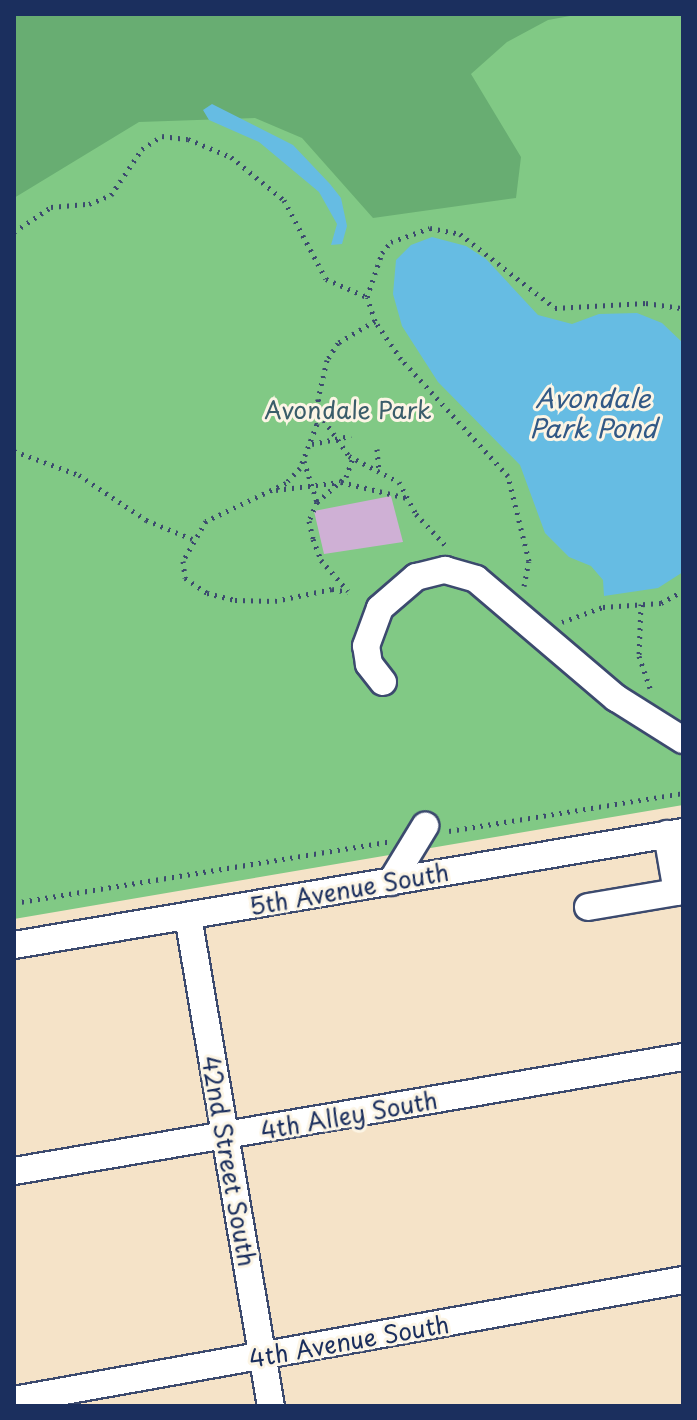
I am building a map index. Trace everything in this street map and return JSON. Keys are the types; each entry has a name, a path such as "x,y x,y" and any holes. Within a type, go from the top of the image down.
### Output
{"street":[{"path":"383,682 369,664 366,646 380,608 416,577 445,570 476,579 514,607 604,702 683,740"},
{"path":"391,882 423,831"},
{"path":"588,907 680,893 675,833"},
{"name":"5th Avenue South","path":"14,945 675,833"},
{"name":"42nd Street South","path":"188,916 271,1406"},
{"name":"4th Alley South","path":"14,1171 683,1057"},
{"name":"4th Avenue South","path":"14,1400 683,1280"}],"path":[{"path":"14,232 51,207 89,204 111,195 142,149 162,136 188,139 231,157 284,200 326,279 367,297"},
{"path":"524,587 529,561 508,476 401,359 375,321 367,297 391,242 430,228 460,234 555,308 646,303 683,308"},
{"path":"272,490 304,461 311,444 323,370 338,343 375,321"},
{"path":"318,399 335,440 353,458 399,482 430,534 447,547"},
{"path":"311,444 351,436"},
{"path":"377,449 379,470"},
{"path":"14,451 79,475 146,520 192,539"},
{"path":"353,458 341,482 317,502 309,521 321,560 348,592 332,589 275,601 207,593 185,578 183,561 192,539 206,521 272,490 341,482 408,498"},
{"path":"304,461 314,483 317,502"},
{"path":"561,623 603,607 661,603 683,591"},
{"path":"641,604 639,656 657,697"},
{"path":"14,903 423,831 683,793"}],"green space":[{"name":"Avondale Park","path":"14,14 683,14 683,805 14,919"},
{"path":"14,14 581,14 548,20 507,42 471,74 521,157 516,198 373,218 302,138 255,118 139,122 14,198"}],"water":[{"path":"212,104 293,145 330,184 341,198 347,226 342,244 331,245 337,224 319,192 259,142 209,120 203,110"},
{"name":"Avondale Park Pond","path":"432,237 466,246 486,259 538,315 572,324 599,314 637,313 662,323 683,343 683,572 658,588 604,596 603,580 591,566 569,557 545,533 520,465 438,382 402,326 393,294 396,260 411,245"}],"building":[{"path":"391,496 403,542 324,554 314,511"}]}
